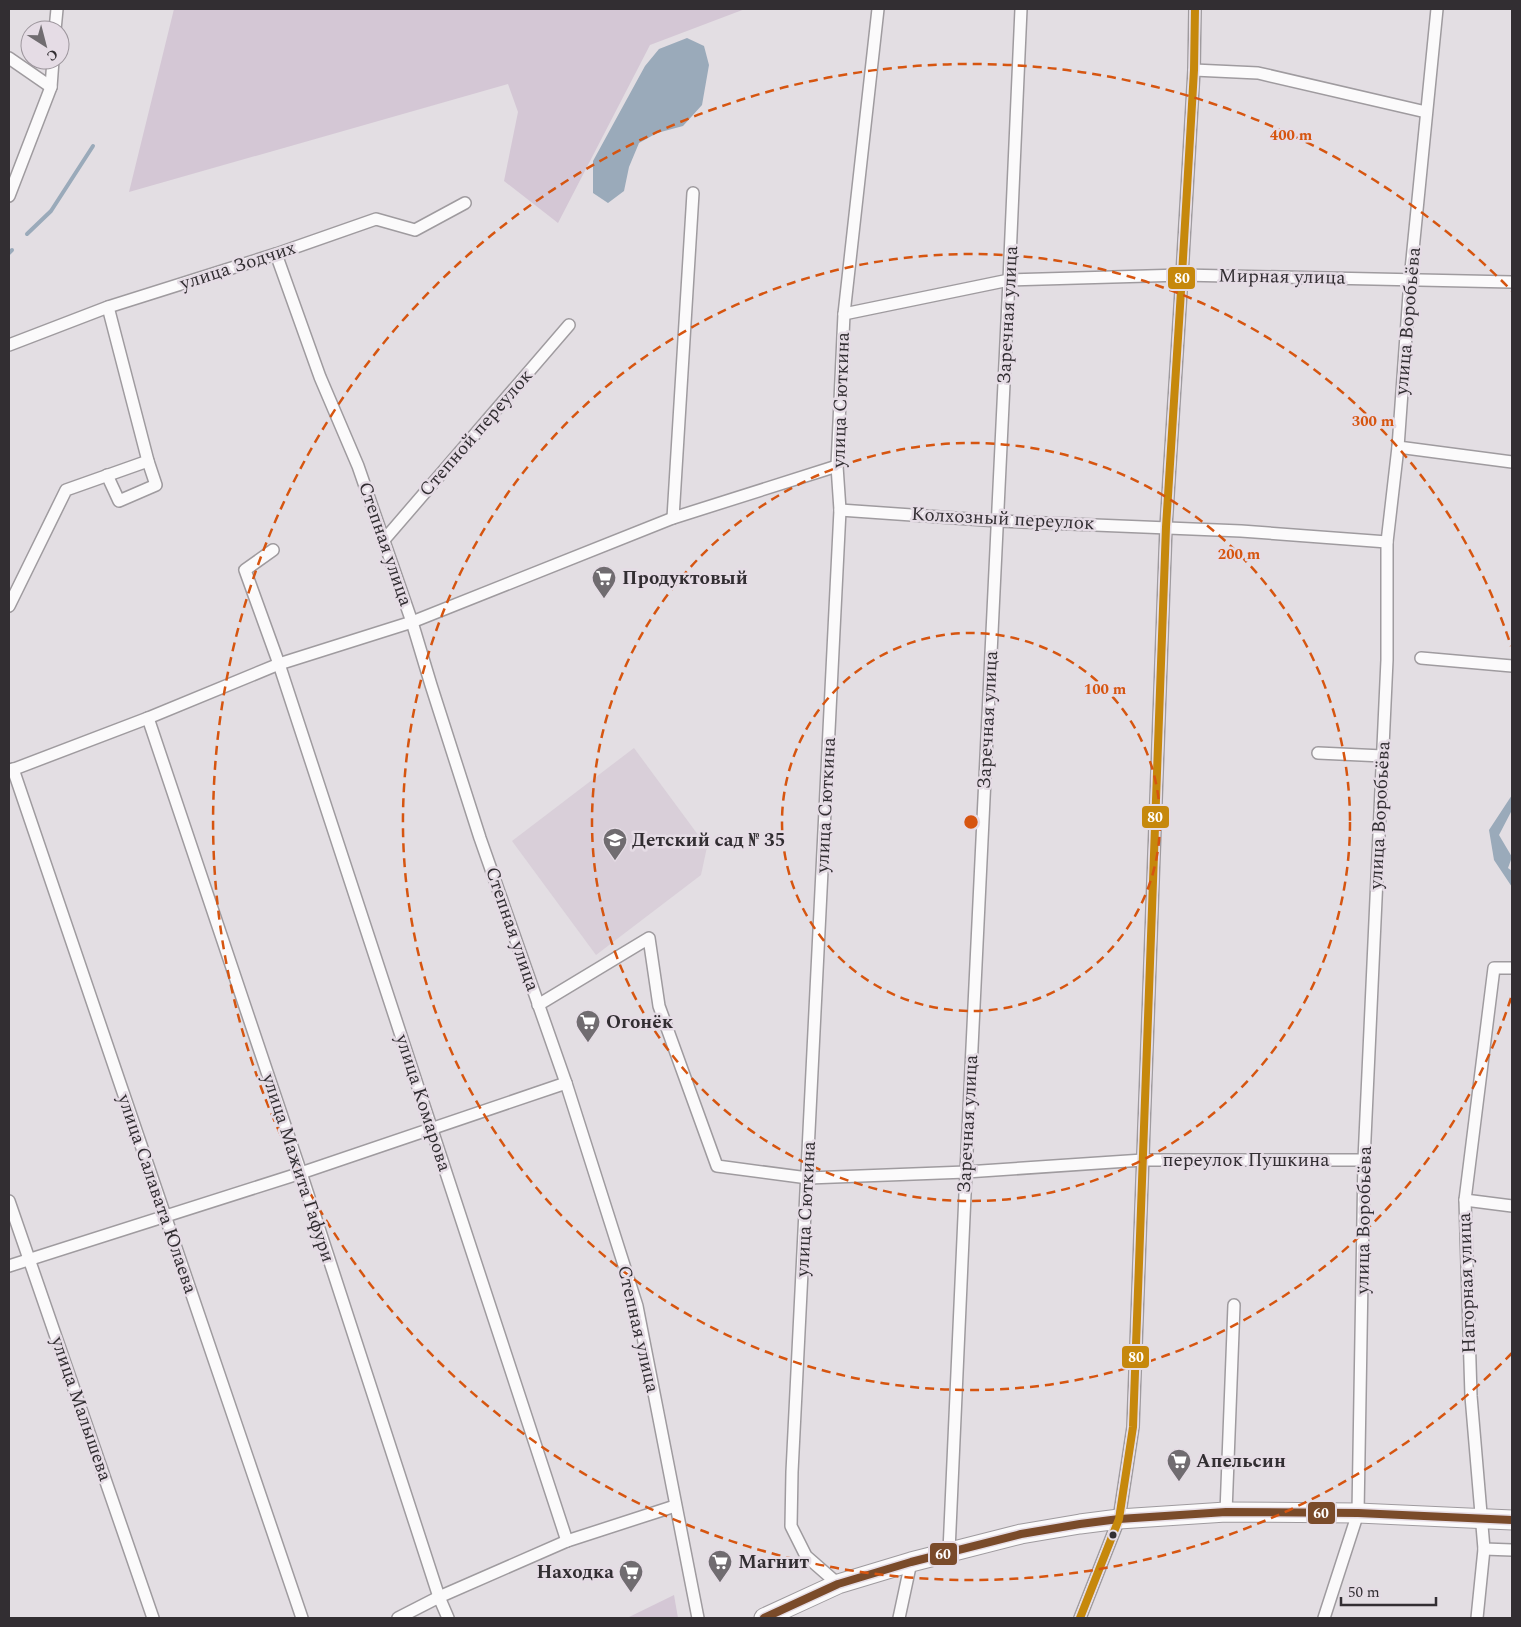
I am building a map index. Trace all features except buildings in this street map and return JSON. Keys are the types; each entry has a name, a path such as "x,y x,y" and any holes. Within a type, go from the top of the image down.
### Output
{"main road":[{"path":"764,1618 838,1584 911,1562 1021,1534 1080,1524 1119,1519 1226,1512 1358,1513 1512,1520"}],"street":[{"name":"улица Сюткина","path":"838,1584 806,1556 791,1526 792,1472 840,510 837,466 844,314 878,9"},
{"name":"Заречная улица","path":"949,1551 998,521 1020,9"},
{"path":"1080,1618 1119,1519 1133,1427 1166,527 1194,70 1195,9"},
{"name":"улица Воробьёва","path":"1324,1618 1358,1513 1364,1160 1387,660 1387,542 1398,447 1410,280 1437,9"},
{"path":"9,58 51,87"},
{"path":"9,196 51,87 52,70"},
{"path":"1194,70 1258,73 1426,112"},
{"path":"674,518 693,193"},
{"name":"улица Зодчих","path":"9,345 108,307 276,254 376,219 415,230 465,203"},
{"name":"Степная улица","path":"276,254 320,377 358,466 384,540 412,622 480,838 566,1083 637,1306 698,1618"},
{"name":"Мирная улица","path":"844,314 1009,280 1182,276 1512,282"},
{"path":"107,475 119,502 156,485 108,307"},
{"name":"Степной переулок","path":"384,540 569,325"},
{"path":"1398,447 1512,462"},
{"path":"9,606 66,490 148,461"},
{"path":"11,770 148,718 279,664 412,622 674,518 837,466"},
{"name":"Колхозный переулок","path":"840,510 998,521 1241,531 1387,542"},
{"name":"улица Комарова","path":"273,550 245,570 279,664 567,1541"},
{"path":"1421,658 1512,666"},
{"name":"улица Мажита Гафури","path":"148,718 301,1173 439,1597 448,1618"},
{"path":"1318,753 1383,756"},
{"name":"улица Салавата Юлаева","path":"11,770 302,1618"},
{"name":"переулок Пушкина","path":"538,1005 649,938 659,1006 717,1166 808,1178 966,1172 1143,1160 1364,1160"},
{"name":"Нагорная улица","path":"1477,1618 1484,1549 1471,1396 1464,1200 1494,968 1512,968"},
{"path":"9,1266 301,1173 566,1083"},
{"path":"1464,1200 1512,1206"},
{"name":"улица Малышева","path":"9,1201 153,1618"},
{"path":"1226,1512 1234,1305"},
{"path":"398,1618 439,1597 567,1541 675,1506"},
{"path":"1484,1549 1512,1550"},
{"path":"899,1618 911,1562"}],"shaded area":[{"path":"174,9 745,9 650,45 558,223 504,181 518,112 508,84 129,192"},
{"name":"Детский сад № 35","path":"634,748 707,847 701,875 596,955 512,841"},
{"path":"674,1595 678,1618 627,1618"}],"water":[{"path":"687,38 704,46 709,65 702,105 683,126 657,133 639,143 629,167 624,191 608,203 593,193 593,161 645,66 659,49"},
{"path":"1512,795 1512,810 1499,835 1512,857 1508,868 1512,871 1512,887 1494,860 1489,830"}],"waterway":[{"path":"27,234 51,211 93,146"},
{"path":"9,253 12,250"}],"transit line":[{"name":"80","path":"1080,1618 1119,1519 1133,1427 1166,527 1194,70 1195,9"},
{"name":"60","path":"764,1618 838,1584 911,1562 1021,1534 1080,1524 1119,1519 1226,1512 1358,1513 1512,1520"}],"place":[{"name":"Продуктовый","path":"604,599"},
{"name":"Детский сад № 35","path":"615,861"},
{"name":"Огонёк","path":"588,1043"},
{"name":"Апельсин","path":"1179,1482"},
{"name":"Магнит","path":"720,1583"},
{"name":"Находка","path":"631,1593"}]}
